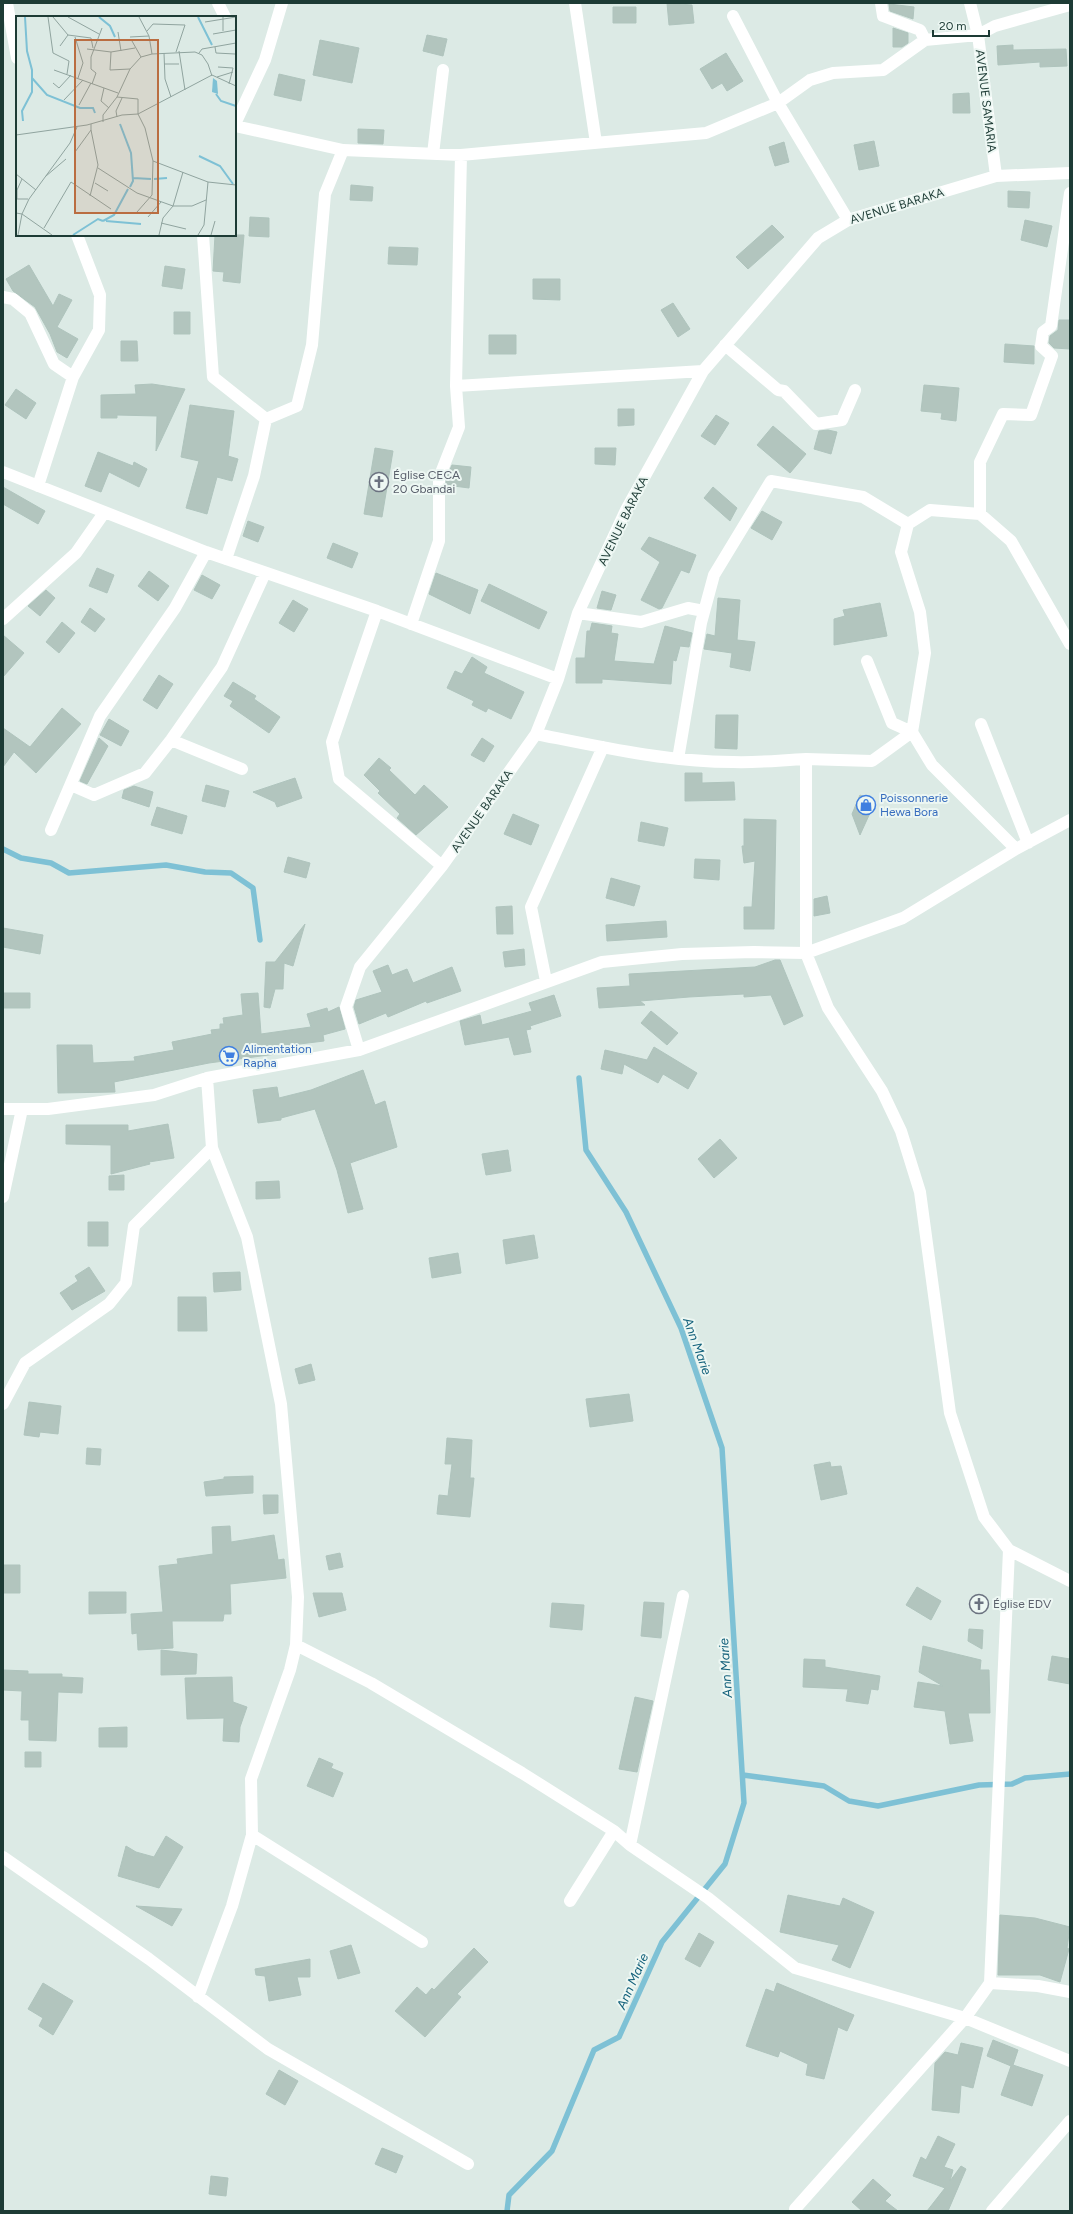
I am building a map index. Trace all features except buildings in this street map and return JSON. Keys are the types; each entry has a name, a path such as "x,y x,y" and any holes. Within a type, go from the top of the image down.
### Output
{"street":[{"path":"7,3 16,52"},
{"path":"218,3 224,16"},
{"path":"236,123 265,60 282,3"},
{"path":"574,3 596,143"},
{"path":"881,3 883,16 920,30 925,40"},
{"name":"AVENUE SAMARIA","path":"970,3 978,35 996,176"},
{"path":"236,125 343,150 461,155 706,133 778,103 810,80 833,74 883,70 925,40 978,35 995,26 1070,5"},
{"path":"733,16 778,103 848,220"},
{"path":"432,154 443,70"},
{"path":"266,419 297,406 312,345 325,194 343,150"},
{"path":"412,624 439,541 439,478 459,427 456,386 461,155"},
{"name":"AVENUE BARAKA","path":"359,1050 346,1007 360,967 442,866 536,734 558,679 578,613 626,510 703,371 818,238 848,220 996,176 1070,172"},
{"path":"980,514 980,462 1003,414 1031,415 1052,356 1041,346 1043,332 1051,326 1070,193"},
{"path":"38,486 73,376 99,330 100,295 77,236"},
{"path":"204,236 213,377 266,419"},
{"path":"3,297 13,299 30,313 54,364 73,376"},
{"path":"725,345 778,390 784,391 816,424 842,420 855,390"},
{"path":"456,386 703,371"},
{"path":"226,559 254,476 266,419"},
{"path":"3,472 206,552 377,611 558,679"},
{"path":"678,759 704,611 714,575 772,481 864,497 908,524"},
{"path":"536,734 678,759 733,762 806,759 872,761 912,732 925,653 920,612 901,552 908,524 930,510 980,514 1010,541 1070,644"},
{"path":"3,619 76,553 104,513"},
{"path":"52,830 100,716 175,608 206,552"},
{"path":"71,785 94,795 145,773 222,667 265,573"},
{"path":"578,613 641,622 688,608 704,611"},
{"path":"377,611 332,742 339,779 442,866"},
{"path":"867,661 892,723 912,732 932,765 1016,849"},
{"path":"981,724 1028,843"},
{"path":"170,740 242,769"},
{"path":"546,982 530,907 603,747"},
{"path":"806,759 806,953 828,1008 882,1091 901,1131 920,1192 950,1413 984,1517 1009,1550 1070,1581"},
{"path":"3,1109 48,1109 154,1095 207,1078 359,1050 602,962 682,954 754,952 806,953 903,918 1016,849 1070,820"},
{"path":"198,1997 232,1906 252,1835 251,1779 290,1670 296,1645 298,1597 281,1404 246,1237 212,1148 207,1078"},
{"path":"3,1197 22,1109"},
{"path":"3,1404 25,1363 109,1304 126,1283 134,1226 212,1148"},
{"path":"795,2209 965,2018 990,1982 1009,1550"},
{"path":"630,1845 683,1596"},
{"path":"296,1645 378,1687 614,1830 630,1845 708,1898 795,1968 965,2018 1070,2061"},
{"path":"570,1901 614,1830"},
{"path":"252,1835 422,1942"},
{"path":"3,1858 79,1909 268,2049 468,2164"},
{"path":"990,1982 1038,1986 1070,1992"},
{"path":"992,2211 1070,2121"}],"waterway":[{"path":"3,849 21,858 51,863 69,873 166,865 205,872 231,873 253,888 260,940"},
{"name":"Ann Marie","path":"507,2211 509,2195 552,2151 594,2050 619,2037 662,1942 725,1864 744,1803 722,1448 681,1328 626,1212 586,1150 579,1078"},
{"path":"743,1775 824,1786 849,1801 878,1806 979,1785 1012,1784 1025,1778 1070,1774"}],"place":[{"name":"Église CECA 20 Gbandai","path":"379,482"},
{"name":"Poissonnerie Hewa Bora","path":"866,805"},
{"name":"Alimentation Rapha","path":"229,1056"},
{"name":"Église EDV","path":"979,1604"}]}
